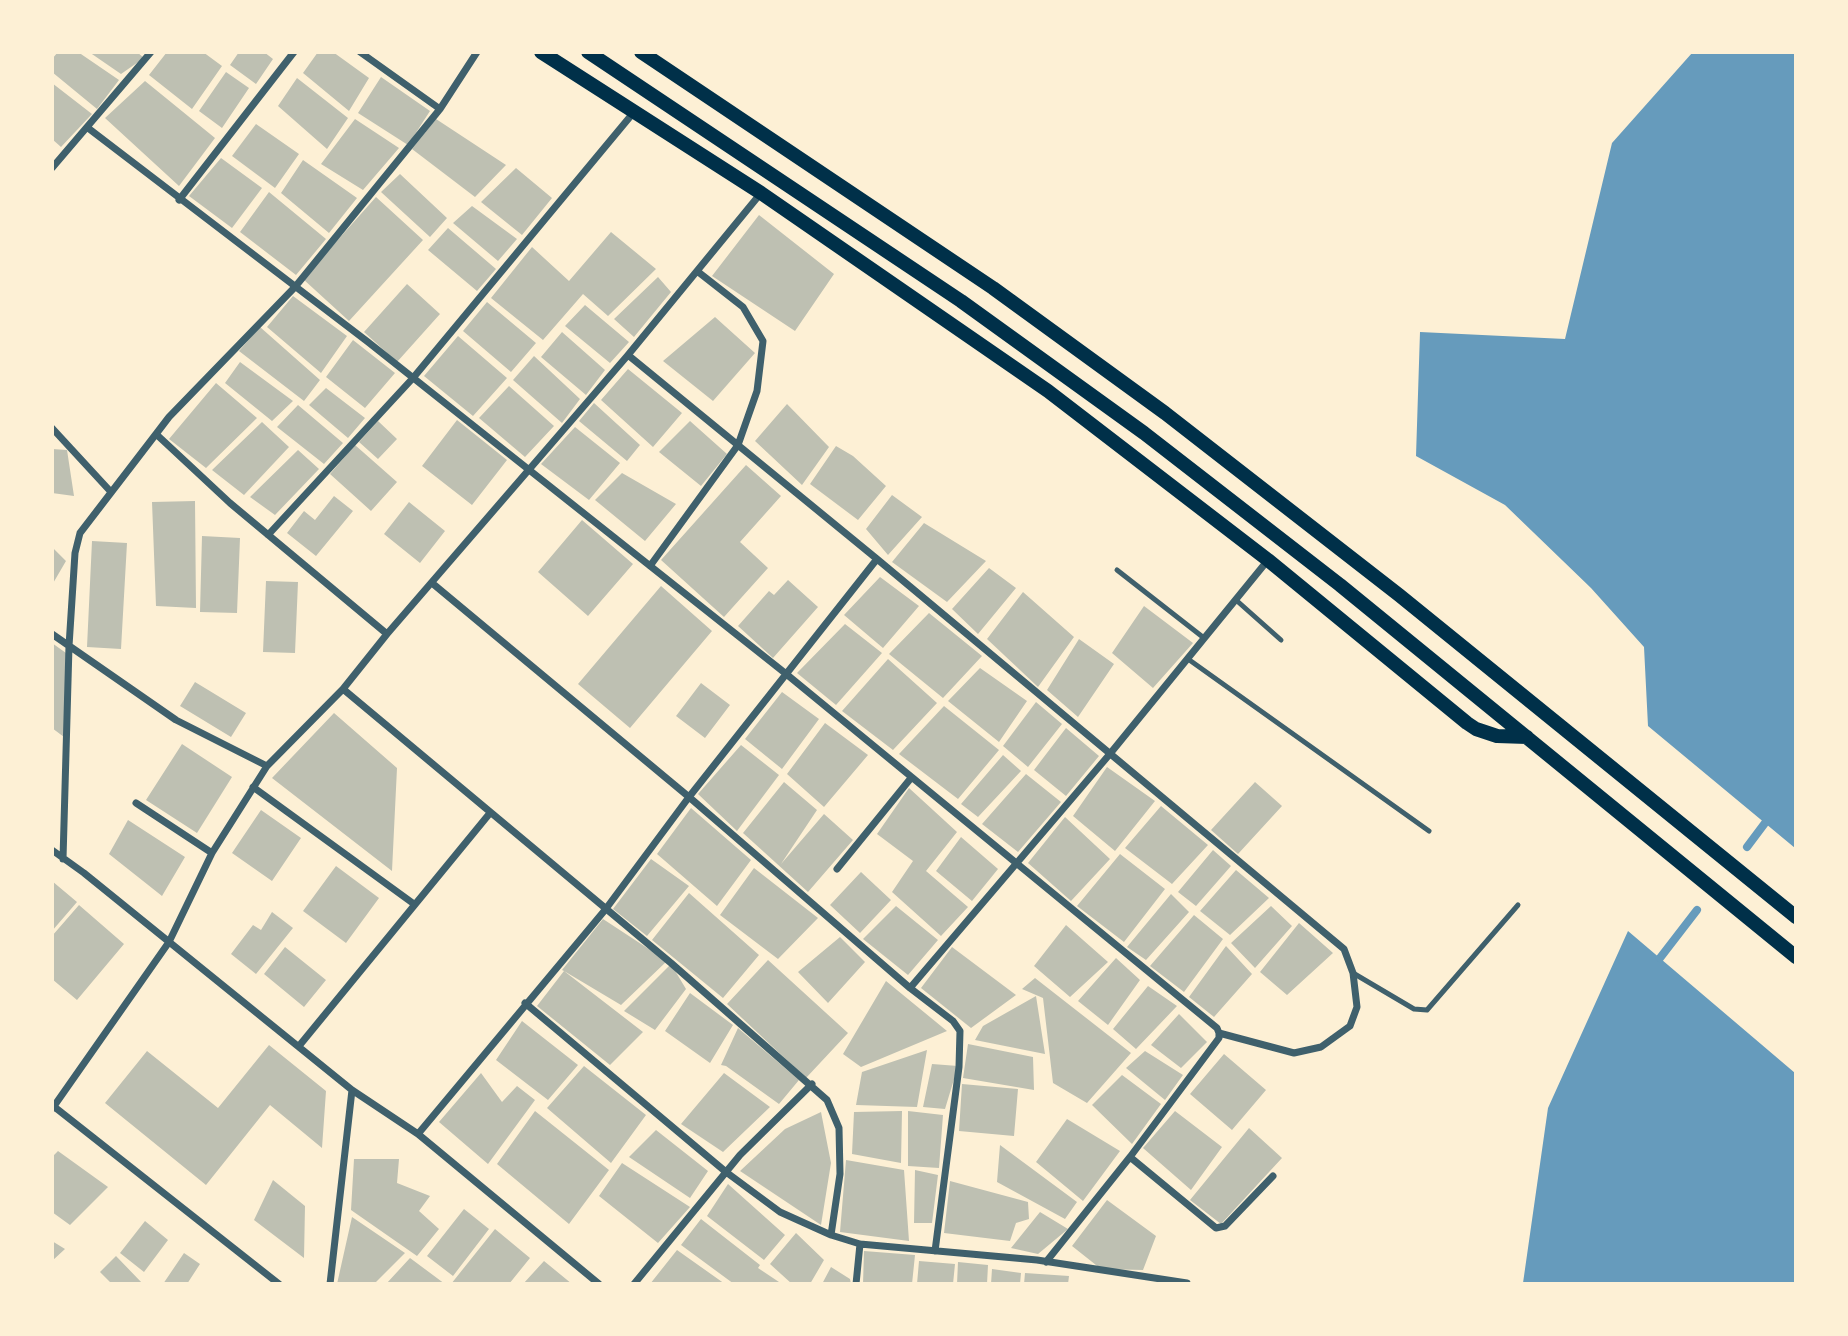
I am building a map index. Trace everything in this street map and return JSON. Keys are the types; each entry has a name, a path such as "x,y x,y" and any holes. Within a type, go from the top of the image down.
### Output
{"main road":[{"path":"541,52 761,194 1048,391 1268,560 1467,723 1497,736 1527,737"},
{"path":"589,52 961,302 1144,433 1340,585 1796,957"},
{"path":"641,52 982,280 1165,413 1399,596 1796,917"}],"street":[{"path":"52,168 151,52"},
{"path":"179,200 294,52"},
{"path":"360,52 440,109"},
{"path":"63,859 69,646 75,553 80,533 169,417 295,287 440,109 477,52"},
{"path":"268,535 413,378 634,112"},
{"path":"88,128 530,469 785,673 1217,1028 1219,1038 1130,1157 1046,1262"},
{"path":"279,1283 53,1107 169,942 212,853 267,766 343,689 387,634 628,355 761,194"},
{"path":"650,566 738,445 757,390 763,341 743,307 697,271"},
{"path":"628,355 1344,949 1353,973 1357,1007 1350,1026 1321,1047 1294,1053 1219,1033"},
{"path":"52,428 111,492"},
{"path":"156,434 229,503 387,634"},
{"path":"418,1134 605,910 785,673 877,559"},
{"path":"910,988 1110,755 1268,560"},
{"path":"432,583 689,797 910,988 953,1021 960,1031 959,1067 934,1251"},
{"path":"52,634 176,720 267,766"},
{"path":"343,689 671,963 812,1084 827,1100 839,1128 840,1174 831,1235"},
{"path":"837,869 911,778"},
{"path":"253,787 414,904"},
{"path":"136,803 212,853"},
{"path":"299,1046 490,813"},
{"path":"52,850 352,1090 418,1134 599,1283"},
{"path":"525,1003 726,1172 780,1212 831,1235 860,1244 1046,1262 1186,1283"},
{"path":"634,1283 726,1172 812,1084"},
{"path":"330,1283 352,1090"},
{"path":"1130,1157 1216,1228 1225,1226 1273,1177"},
{"path":"856,1283 860,1244"}],"lane":[{"path":"1117,570 1204,638"},
{"path":"1236,600 1281,640"},
{"path":"1188,659 1429,831"},
{"path":"1353,973 1414,1009 1427,1010 1518,905"}],"water":[{"path":"1692,53 1795,53 1795,848 1648,726 1644,647 1591,588 1505,505 1416,456 1420,332 1565,339 1612,143"},
{"path":"1628,931 1795,1073 1795,1283 1523,1283 1548,1108"}],"building":[{"path":"58,52 78,52 119,80 97,109 52,72 52,59"},
{"path":"89,52 137,52 144,58 121,74"},
{"path":"167,52 203,52 222,66 192,109 149,75"},
{"path":"239,52 264,52 273,59 256,84 230,65"},
{"path":"318,52 333,52 369,78 349,111 303,73"},
{"path":"226,72 249,88 222,128 199,111"},
{"path":"381,77 430,111 408,145 358,113"},
{"path":"297,78 348,118 327,149 278,106"},
{"path":"145,81 215,138 179,186 105,118"},
{"path":"52,83 92,114 61,147 52,139"},
{"path":"355,119 399,148 363,190 321,164"},
{"path":"436,119 506,165 475,197 412,149"},
{"path":"256,124 299,154 275,188 232,156"},
{"path":"221,158 262,188 232,228 189,196"},
{"path":"303,160 357,198 329,233 281,193"},
{"path":"516,168 552,198 522,235 481,202"},
{"path":"400,174 447,218 430,237 381,192"},
{"path":"269,192 326,239 296,275 240,232"},
{"path":"376,197 423,240 349,321 303,279"},
{"path":"472,206 517,239 498,261 453,223"},
{"path":"759,215 834,274 795,331 712,276"},
{"path":"448,228 496,269 477,291 428,250"},
{"path":"611,232 656,269 608,316 583,294 543,340 491,298 532,247 569,281"},
{"path":"658,277 671,292 634,337 614,319"},
{"path":"407,284 440,314 397,362 364,332"},
{"path":"293,296 347,336 321,373 267,327"},
{"path":"487,302 536,343 511,372 463,331"},
{"path":"585,305 629,342 610,363 565,326"},
{"path":"715,317 755,353 713,401 663,361"},
{"path":"260,327 320,380 304,401 239,351"},
{"path":"562,332 605,370 586,395 541,357"},
{"path":"458,336 507,378 473,416 424,376"},
{"path":"353,340 395,373 365,408 326,377"},
{"path":"534,356 580,399 562,423 513,380"},
{"path":"240,362 293,401 272,421 225,383"},
{"path":"628,369 682,413 653,447 601,400"},
{"path":"216,383 257,418 206,468 169,439"},
{"path":"509,386 554,426 525,457 479,418"},
{"path":"326,388 365,418 348,438 309,405"},
{"path":"594,403 640,445 627,461 579,421"},
{"path":"787,404 829,447 802,485 755,441"},
{"path":"298,405 343,443 324,464 277,427"},
{"path":"457,420 507,460 472,505 422,466"},
{"path":"378,421 397,439 378,459 359,442"},
{"path":"690,421 727,454 701,486 659,452"},
{"path":"262,422 289,447 244,495 212,470"},
{"path":"575,427 620,463 589,500 541,464"},
{"path":"355,445 397,482 371,511 330,474"},
{"path":"836,446 853,456 886,486 858,520 810,484"},
{"path":"52,449 67,450 74,496 52,493"},
{"path":"298,450 319,469 275,515 250,497"},
{"path":"746,465 781,496 740,542 768,568 724,617 661,560"},
{"path":"622,473 676,504 645,541 595,500"},
{"path":"892,495 922,517 888,555 866,529"},
{"path":"334,496 353,511 316,556 287,533 304,511 315,520"},
{"path":"195,501 196,608 156,606 152,502"},
{"path":"409,502 445,531 420,563 384,534"},
{"path":"582,520 633,564 588,616 538,572"},
{"path":"924,523 986,561 947,602 892,562"},
{"path":"202,536 240,538 237,613 200,612"},
{"path":"92,541 127,543 121,649 87,647"},
{"path":"52,547 66,561 52,585"},
{"path":"989,568 1016,588 978,634 952,609"},
{"path":"880,577 919,606 883,648 844,615"},
{"path":"788,580 818,607 773,658 738,626 769,591 774,595"},
{"path":"266,581 298,582 295,653 263,652"},
{"path":"661,586 712,631 630,728 578,684"},
{"path":"1023,592 1074,637 1038,687 987,639"},
{"path":"1144,606 1193,643 1153,688 1112,653"},
{"path":"929,613 982,656 943,698 889,654"},
{"path":"845,624 882,653 836,705 797,673"},
{"path":"1079,639 1114,664 1078,717 1047,690"},
{"path":"52,643 66,653 64,737 52,728"},
{"path":"888,659 937,703 893,750 842,711"},
{"path":"980,668 1027,701 999,742 948,701"},
{"path":"195,682 246,713 231,737 180,706"},
{"path":"701,683 730,705 705,738 676,716"},
{"path":"782,692 819,719 782,769 745,739"},
{"path":"1036,702 1062,724 1028,767 1003,746"},
{"path":"944,706 999,750 958,799 899,754"},
{"path":"334,713 397,768 392,871 272,778"},
{"path":"825,723 868,755 824,807 787,774"},
{"path":"1066,728 1099,756 1066,796 1034,770"},
{"path":"182,744 232,777 197,833 146,800"},
{"path":"741,745 779,775 737,831 698,794"},
{"path":"1003,755 1021,771 978,817 961,804"},
{"path":"1107,767 1155,801 1115,851 1073,816"},
{"path":"1026,774 1061,802 1018,852 982,824"},
{"path":"784,782 817,810 781,864 824,814 853,840 808,892 743,833"},
{"path":"1255,782 1282,806 1238,854 1211,830"},
{"path":"909,788 957,832 926,871 968,907 941,936 892,892 913,861 877,834"},
{"path":"1161,806 1208,845 1172,884 1125,848"},
{"path":"691,808 751,860 717,906 657,854"},
{"path":"261,810 301,838 272,881 232,853"},
{"path":"1065,817 1110,859 1071,901 1028,863"},
{"path":"128,820 185,857 162,896 109,854"},
{"path":"961,837 998,869 972,901 936,871"},
{"path":"1213,850 1231,866 1196,906 1178,892"},
{"path":"1120,854 1165,889 1124,942 1077,906"},
{"path":"651,859 689,886 647,936 613,909"},
{"path":"336,866 379,898 346,943 303,911"},
{"path":"754,868 818,918 778,959 720,915"},
{"path":"1236,870 1269,898 1230,935 1200,911"},
{"path":"861,872 891,900 860,933 830,905"},
{"path":"52,881 77,902 52,931"},
{"path":"689,893 759,955 723,998 652,940"},
{"path":"1171,894 1189,912 1146,960 1127,947"},
{"path":"79,905 124,944 77,1000 52,979 52,936"},
{"path":"896,906 938,940 908,975 863,939"},
{"path":"1271,906 1292,926 1255,968 1231,943"},
{"path":"272,912 293,928 256,974 231,954 253,925 261,930"},
{"path":"1194,915 1223,939 1184,992 1150,966"},
{"path":"603,919 667,961 621,1005 562,970"},
{"path":"1299,923 1333,953 1287,995 1260,972"},
{"path":"1066,925 1108,962 1070,997 1034,966"},
{"path":"840,937 865,962 828,1003 798,972"},
{"path":"1226,946 1252,974 1214,1017 1189,997"},
{"path":"285,947 326,980 304,1007 264,974"},
{"path":"952,947 1016,995 971,1028 921,988"},
{"path":"1116,958 1140,980 1108,1025 1078,1001"},
{"path":"768,960 848,1033 806,1078 727,1004"},
{"path":"671,964 686,989 655,1030 624,1011"},
{"path":"564,971 643,1032 610,1065 537,1006"},
{"path":"1035,978 1131,1053 1087,1103 1053,1083 1043,998 1022,989"},
{"path":"886,981 947,1031 861,1067 843,1054"},
{"path":"1148,986 1177,1006 1136,1049 1113,1029"},
{"path":"690,993 733,1025 710,1063 665,1031"},
{"path":"1036,996 1045,1054 975,1040 983,1026"},
{"path":"1179,1014 1207,1042 1181,1068 1151,1045"},
{"path":"522,1021 578,1065 548,1100 496,1060"},
{"path":"738,1028 799,1080 779,1104 721,1065"},
{"path":"968,1044 1033,1057 1034,1090 963,1078"},
{"path":"269,1045 326,1091 322,1148 270,1105 206,1185 105,1103 147,1051 218,1108"},
{"path":"927,1050 917,1107 856,1105 862,1072"},
{"path":"1145,1051 1183,1075 1165,1100 1126,1068"},
{"path":"1224,1054 1266,1090 1232,1130 1190,1094"},
{"path":"932,1064 958,1066 945,1109 923,1107"},
{"path":"584,1066 646,1115 611,1163 547,1108"},
{"path":"481,1073 502,1102 517,1086 535,1100 488,1164 439,1122"},
{"path":"724,1073 770,1107 723,1152 681,1124"},
{"path":"1122,1075 1161,1104 1132,1144 1092,1105"},
{"path":"962,1084 1018,1089 1014,1136 959,1131"},
{"path":"535,1111 609,1170 569,1224 497,1164"},
{"path":"902,1111 901,1163 852,1154 854,1112"},
{"path":"908,1111 943,1115 939,1168 908,1166"},
{"path":"1175,1111 1222,1147 1191,1190 1143,1148"},
{"path":"821,1112 831,1163 821,1225 740,1171 785,1129"},
{"path":"1067,1119 1120,1151 1083,1201 1036,1162"},
{"path":"1249,1128 1282,1158 1221,1224 1190,1200"},
{"path":"656,1130 708,1171 690,1198 629,1157"},
{"path":"1000,1145 1077,1202 1065,1219 997,1182"},
{"path":"58,1151 108,1187 70,1225 52,1212 52,1157"},
{"path":"354,1159 399,1159 397,1183 430,1196 419,1211 439,1229 417,1256 351,1210"},
{"path":"846,1160 904,1170 909,1241 840,1232"},
{"path":"622,1163 690,1207 658,1243 599,1196"},
{"path":"915,1170 938,1175 932,1223 914,1223"},
{"path":"273,1180 305,1206 304,1258 254,1220"},
{"path":"950,1181 1028,1202 1029,1219 1016,1223 1010,1241 944,1233"},
{"path":"728,1184 785,1235 764,1260 707,1216"},
{"path":"1107,1200 1156,1236 1143,1270 1101,1269 1072,1246"},
{"path":"464,1209 489,1229 453,1276 427,1256"},
{"path":"1040,1212 1068,1229 1038,1254 1011,1248"},
{"path":"352,1217 405,1253 374,1284 337,1284"},
{"path":"701,1219 760,1265 758,1268 782,1284 734,1284 681,1245"},
{"path":"145,1221 168,1240 144,1272 120,1253"},
{"path":"495,1229 530,1258 509,1284 451,1284"},
{"path":"796,1233 824,1260 810,1284 792,1284 770,1264"},
{"path":"52,1241 65,1249 52,1261"},
{"path":"677,1250 725,1284 650,1284"},
{"path":"864,1251 915,1255 912,1284 863,1284"},
{"path":"184,1253 200,1264 187,1284 163,1284"},
{"path":"116,1256 143,1284 112,1284 100,1272"},
{"path":"410,1258 445,1284 386,1284"},
{"path":"544,1261 572,1284 523,1284"},
{"path":"919,1261 955,1264 953,1284 917,1284"},
{"path":"958,1262 988,1265 987,1284 957,1284"},
{"path":"831,1267 850,1279 851,1284 822,1284"},
{"path":"992,1269 1021,1273 1020,1284 991,1284"},
{"path":"1025,1273 1069,1276 1068,1284 1024,1284"}],"waterway":[{"path":"1747,847 1765,823"},
{"path":"1660,958 1697,910"}]}
